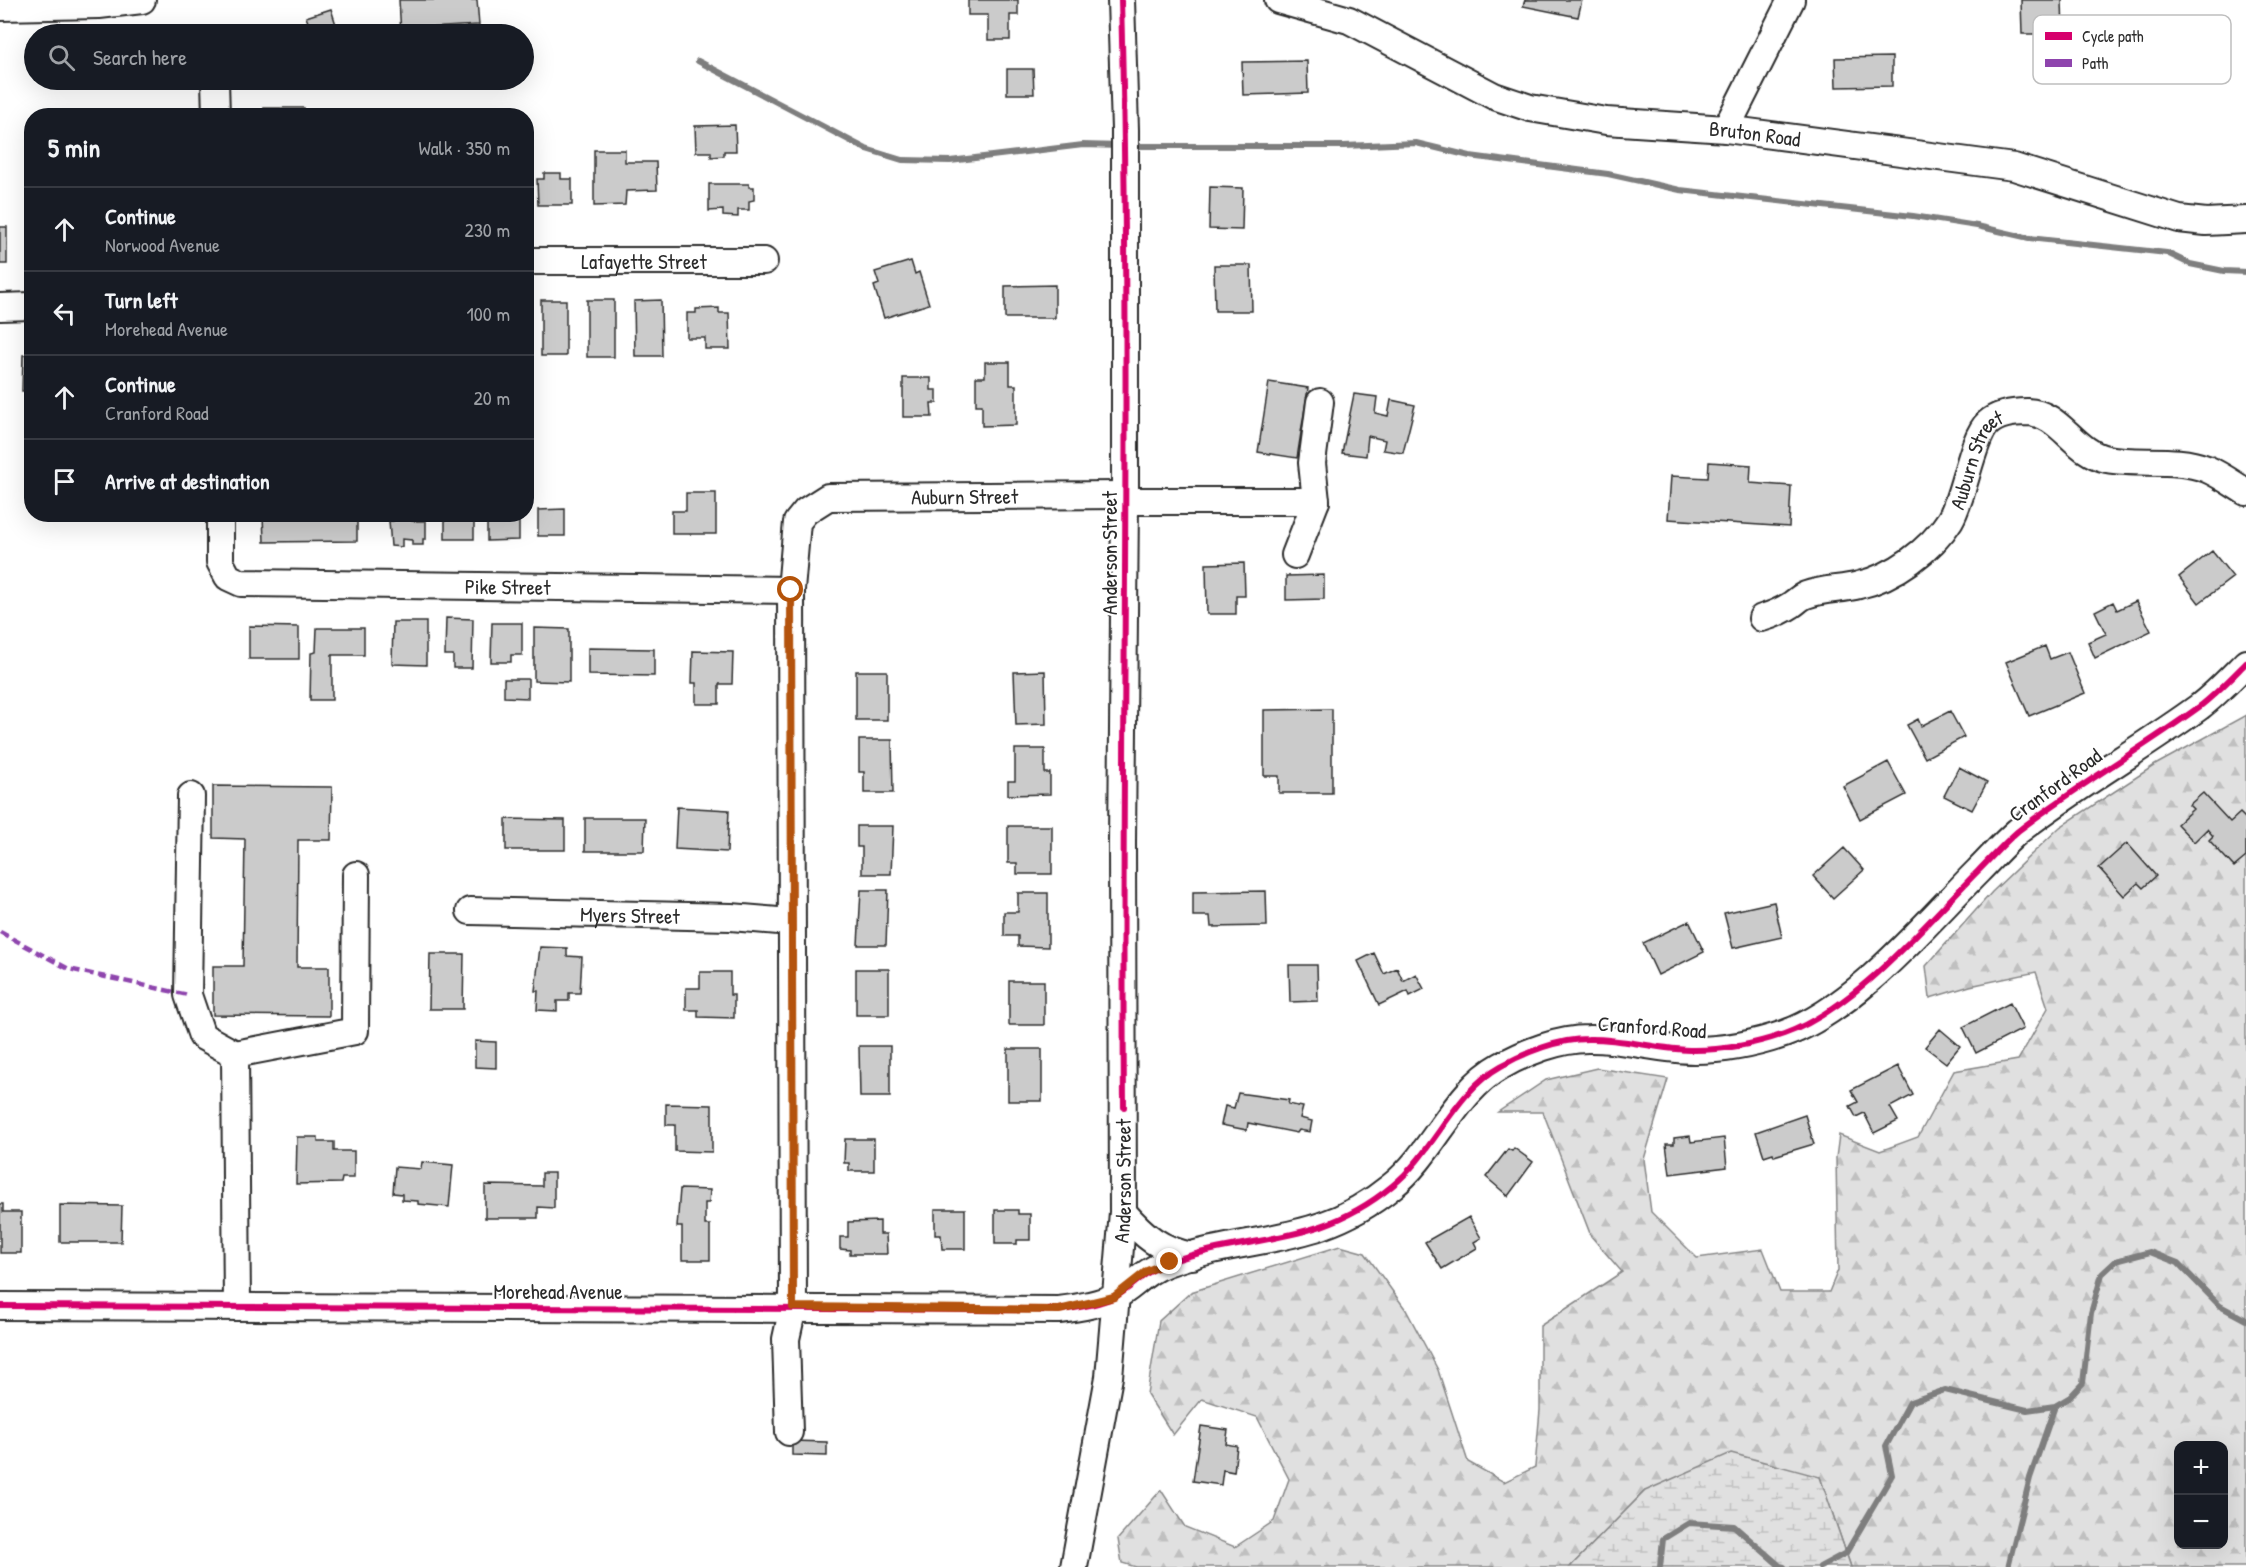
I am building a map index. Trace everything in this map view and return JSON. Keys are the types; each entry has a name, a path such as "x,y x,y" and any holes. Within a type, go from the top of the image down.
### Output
{"street":[{"path":"0,7 99,5 142,0"},
{"name":"Anderson Street","path":"1074,1567 1109,1377 1123,1212 1125,130 1121,0"},
{"name":"Bruton Road","path":"1278,0 1349,20 1494,96 1530,108 1606,121 1726,129 2014,167 2179,219 2206,222 2246,220"},
{"path":"1726,129 1791,0"},
{"path":"215,90 216,108"},
{"name":"Lafayette Street","path":"534,261 764,261"},
{"path":"0,307 24,306"},
{"path":"1295,555 1316,501 1312,463 1320,402"},
{"name":"Auburn Street","path":"1762,618 1791,606 1804,596 1832,587 1860,585 1891,573 1906,563 1941,532 1951,519 1979,439 1987,424 1999,416 2029,412 2043,416 2057,423 2080,448 2093,455 2125,461 2192,465 2224,477 2246,492"},
{"name":"Auburn Street","path":"791,590 797,522 807,511 828,496 1316,501"},
{"name":"Pike Street","path":"220,522 220,562 228,577 240,583 791,590"},
{"path":"789,1432 786,1339 793,1307 790,922 791,590"},
{"name":"Cranford Road","path":"1114,1297 1147,1271 1192,1256 1324,1227 1366,1205 1397,1183 1488,1074 1537,1050 1571,1040 1590,1039 1672,1049 1736,1047 1787,1033 1806,1024 1838,1004 1870,978 2015,834 2098,774 2202,705 2246,663"},
{"path":"191,796 188,995 202,1036 235,1054 355,1031 356,875"},
{"name":"Myers Street","path":"470,911 731,917 790,922"},
{"path":"235,1054 237,1307"},
{"name":"Cranford Road","path":"1123,1212 1156,1245 1172,1252 1192,1256"},
{"name":"Morehead Avenue","path":"0,1306 793,1307 1059,1310 1114,1297"}],"green space":[{"path":"2246,715 2246,1567 1851,1567 1820,1477 1645,1491 1570,1567 1136,1567 1122,1563 1118,1539 1161,1490 1185,1527 1235,1547 1274,1521 1289,1479 1257,1417 1202,1399 1173,1435 1147,1394 1159,1321 1191,1292 1340,1246 1365,1253 1406,1310 1438,1370 1468,1462 1504,1482 1535,1467 1540,1410 1540,1326 1622,1272 1591,1236 1543,1112 1498,1112 1546,1080 1597,1068 1668,1079 1644,1159 1651,1212 1697,1258 1763,1249 1780,1292 1829,1292 1838,1270 1836,1158 1839,1135 1880,1151 1918,1137 1954,1071 2018,1060 2048,1008 2036,972 1970,986 1930,998 1926,966 1992,892 2060,827 2155,765"},
{"path":"1731,1453 1820,1477 1851,1567 1570,1567 1645,1491"}],"building":[{"path":"399,0 477,0 479,24 400,24"},
{"path":"968,0 1018,0 1018,15 1010,15 1010,40 988,40 988,15 968,15"},
{"path":"1525,0 1582,0 1578,17 1523,6"},
{"path":"2021,0 2062,0 2062,15 2033,15 2033,34 2022,34"},
{"path":"331,9 336,24 309,24 306,17"},
{"path":"1892,57 1892,86 1836,87 1835,58"},
{"path":"1307,61 1308,93 1243,95 1242,62"},
{"path":"1007,69 1033,69 1034,94 1007,94"},
{"path":"735,125 736,151 724,151 724,156 711,157 711,152 696,152 695,126"},
{"path":"594,150 625,150 625,162 656,162 657,190 626,191 625,205 594,206"},
{"path":"544,173 561,173 561,179 572,179 572,205 538,205 537,179 544,179"},
{"path":"709,184 749,184 749,187 754,187 754,200 749,201 749,210 738,210 738,217 723,216 723,210 709,211"},
{"path":"1210,187 1243,188 1242,230 1209,229"},
{"path":"0,227 7,227 7,264 0,264"},
{"path":"911,261 915,274 919,272 929,304 884,318 874,286 879,284 875,272"},
{"path":"1214,265 1251,265 1252,311 1215,311"},
{"path":"1055,285 1055,318 1005,318 1005,286"},
{"path":"541,300 566,300 566,356 541,356"},
{"path":"587,300 614,300 614,357 587,357"},
{"path":"661,300 662,356 635,356 634,301"},
{"path":"719,308 719,313 729,313 730,349 705,349 705,338 687,338 687,313 696,313 696,309"},
{"path":"23,355 24,355 24,391 22,391"},
{"path":"985,362 1010,362 1010,385 1016,385 1016,425 982,426 982,405 976,405 976,377 985,377"},
{"path":"903,378 931,378 931,390 937,390 937,403 931,403 932,417 903,417"},
{"path":"1269,382 1308,388 1297,458 1258,452"},
{"path":"1354,394 1377,397 1375,413 1388,416 1391,400 1415,405 1403,453 1383,450 1385,440 1368,436 1366,456 1342,453"},
{"path":"1709,462 1751,465 1750,483 1791,486 1789,527 1668,519 1671,476 1708,478"},
{"path":"686,493 716,493 716,534 672,534 672,511 686,511"},
{"path":"565,509 565,536 538,536 538,510"},
{"path":"263,522 357,522 357,541 264,542"},
{"path":"389,522 426,522 426,539 423,539 423,545 412,545 412,540 402,539 402,547 391,546"},
{"path":"445,522 474,522 474,539 445,539"},
{"path":"487,522 519,522 519,540 487,541"},
{"path":"2212,551 2233,577 2199,603 2179,577"},
{"path":"1244,563 1245,596 1236,596 1236,614 1207,614 1206,564"},
{"path":"1324,575 1324,599 1286,600 1286,576"},
{"path":"2136,601 2151,631 2095,658 2088,642 2106,634 2095,611 2113,602 2117,610"},
{"path":"446,618 473,619 472,668 453,668 453,655 445,655"},
{"path":"393,622 426,622 426,665 392,664"},
{"path":"492,623 522,623 522,655 511,655 511,662 491,662"},
{"path":"249,626 299,627 299,659 249,659"},
{"path":"317,628 364,628 364,655 332,655 332,700 310,700 311,653 316,652"},
{"path":"534,628 569,629 569,682 534,681"},
{"path":"2045,646 2050,659 2068,652 2085,693 2029,716 2006,662"},
{"path":"588,648 654,649 654,676 588,675"},
{"path":"693,651 733,652 732,684 719,684 719,704 696,704 696,683 692,683"},
{"path":"856,671 887,671 887,720 856,720"},
{"path":"1045,671 1046,724 1016,725 1014,672"},
{"path":"504,679 528,679 528,698 504,697"},
{"path":"1332,709 1332,793 1279,793 1279,776 1264,776 1264,710"},
{"path":"1950,711 1964,737 1925,758 1907,725 1918,719 1921,726"},
{"path":"859,740 892,740 893,793 864,793 864,772 859,772"},
{"path":"1015,749 1045,749 1045,773 1050,773 1050,794 1008,795 1008,781 1015,781"},
{"path":"1888,762 1906,795 1860,819 1843,786"},
{"path":"1959,767 1987,782 1972,810 1944,796"},
{"path":"213,786 332,787 331,840 298,840 297,967 329,967 329,1016 213,1015 213,966 243,966 245,839 213,838"},
{"path":"2203,793 2230,822 2240,813 2246,819 2246,857 2234,867 2209,840 2213,836 2207,829 2194,842 2177,824 2193,809 2189,805"},
{"path":"677,807 729,810 727,852 675,849"},
{"path":"585,818 645,818 644,851 585,851"},
{"path":"506,819 565,820 565,850 506,850"},
{"path":"857,826 893,826 891,874 862,874 862,847 857,847"},
{"path":"1008,826 1052,826 1052,874 1017,874 1017,863 1008,863"},
{"path":"2127,843 2156,876 2143,888 2138,883 2124,896 2099,868"},
{"path":"1844,848 1864,870 1833,898 1813,876"},
{"path":"861,890 888,890 886,945 858,945"},
{"path":"1266,891 1267,926 1211,927 1210,916 1193,916 1193,892"},
{"path":"1018,893 1048,893 1048,947 1018,946 1018,936 1004,936 1004,912 1018,912"},
{"path":"1774,902 1782,937 1733,948 1724,913"},
{"path":"1689,921 1704,952 1658,975 1643,943"},
{"path":"540,947 567,948 567,956 582,957 580,993 569,993 569,1001 557,1001 557,1011 537,1010 538,991 535,991"},
{"path":"1374,953 1384,974 1397,968 1403,981 1416,974 1424,989 1410,996 1408,991 1379,1005 1358,961"},
{"path":"430,954 464,954 463,1009 429,1009"},
{"path":"1289,965 1317,965 1318,1001 1290,1002"},
{"path":"856,969 889,969 889,1015 856,1015"},
{"path":"700,972 730,972 730,995 734,995 734,1018 698,1017 698,1010 686,1010 686,988 700,988"},
{"path":"1009,981 1044,981 1044,1025 1009,1025"},
{"path":"2010,1003 2023,1029 1976,1053 1963,1027"},
{"path":"1940,1029 1960,1046 1946,1063 1925,1047"},
{"path":"475,1041 496,1042 496,1068 475,1067"},
{"path":"859,1046 890,1046 890,1097 860,1097"},
{"path":"1008,1049 1042,1049 1042,1101 1008,1101"},
{"path":"1898,1066 1913,1095 1890,1107 1898,1121 1874,1133 1864,1113 1856,1117 1850,1106 1858,1102 1851,1090"},
{"path":"1238,1093 1289,1100 1288,1104 1303,1107 1300,1118 1312,1121 1310,1132 1299,1130 1297,1133 1248,1123 1247,1130 1221,1125 1225,1106 1234,1108"},
{"path":"666,1104 712,1105 712,1152 675,1151 675,1125 666,1125"},
{"path":"1805,1115 1814,1144 1774,1156 1773,1153 1764,1156 1756,1132"},
{"path":"1690,1136 1691,1142 1724,1138 1727,1167 1670,1174 1666,1144 1674,1144 1674,1138"},
{"path":"297,1137 318,1137 318,1142 334,1142 334,1151 354,1151 354,1178 342,1178 341,1183 296,1184"},
{"path":"845,1139 874,1139 874,1171 849,1171 849,1163 844,1163"},
{"path":"1514,1148 1533,1162 1508,1196 1486,1177 1508,1149 1512,1151"},
{"path":"422,1162 453,1165 449,1207 402,1200 402,1194 393,1193 395,1167 421,1169"},
{"path":"542,1173 554,1173 554,1208 538,1207 538,1218 485,1218 485,1185 542,1186"},
{"path":"680,1189 710,1190 709,1203 705,1203 705,1225 710,1225 710,1260 682,1260 682,1227 677,1227"},
{"path":"0,1204 3,1204 3,1212 21,1212 21,1253 0,1253"},
{"path":"60,1205 122,1206 121,1242 60,1242"},
{"path":"935,1209 965,1209 965,1249 942,1249 941,1235 935,1235"},
{"path":"995,1210 1018,1210 1018,1214 1030,1214 1030,1240 1017,1240 1017,1244 995,1244"},
{"path":"1469,1217 1481,1238 1474,1242 1477,1248 1442,1269 1425,1242"},
{"path":"880,1221 880,1234 886,1234 887,1254 850,1254 850,1250 840,1249 840,1237 848,1237 848,1222"},
{"path":"1201,1426 1228,1430 1226,1444 1237,1446 1234,1472 1223,1470 1221,1485 1193,1481"},
{"path":"792,1441 827,1442 827,1456 792,1455"}],"waterway":[{"path":"698,61 866,149 902,160 950,161 1083,145 1121,146"},
{"path":"1131,146 1344,146 1416,143 1470,156 1608,174 1680,190 1913,216 1977,226 2029,238 2167,253 2190,264 2224,271 2246,272"},
{"path":"1820,1567 1846,1553 1892,1475 1886,1446 1910,1402 1945,1390 2027,1410 2055,1406 2070,1397 2083,1383 2091,1313 2102,1274 2116,1261 2150,1252 2178,1263 2220,1306 2246,1320"},
{"path":"2008,1567 2030,1478 2055,1406"},
{"path":"1660,1567 1663,1539 1689,1523 1734,1526 1784,1567"}],"marked path":[{"path":"0,932 69,969 188,995"}],"cycle path":[{"path":"1121,0 1126,415 1124,1107"},
{"path":"0,1306 1059,1310 1101,1302 1121,1293 1151,1271 1167,1263 1226,1247 1309,1230 1337,1220 1364,1206 1407,1172 1470,1091 1485,1077 1501,1066 1532,1051 1566,1041 1588,1039 1615,1040 1667,1048 1717,1049 1773,1038 1811,1022 1837,1005 1888,963 2018,831 2199,707 2246,663"}],"route":[{"path":"791,590 790,922 793,1307 1059,1310 1076,1308 1114,1297 1147,1271 1170,1262"}]}
